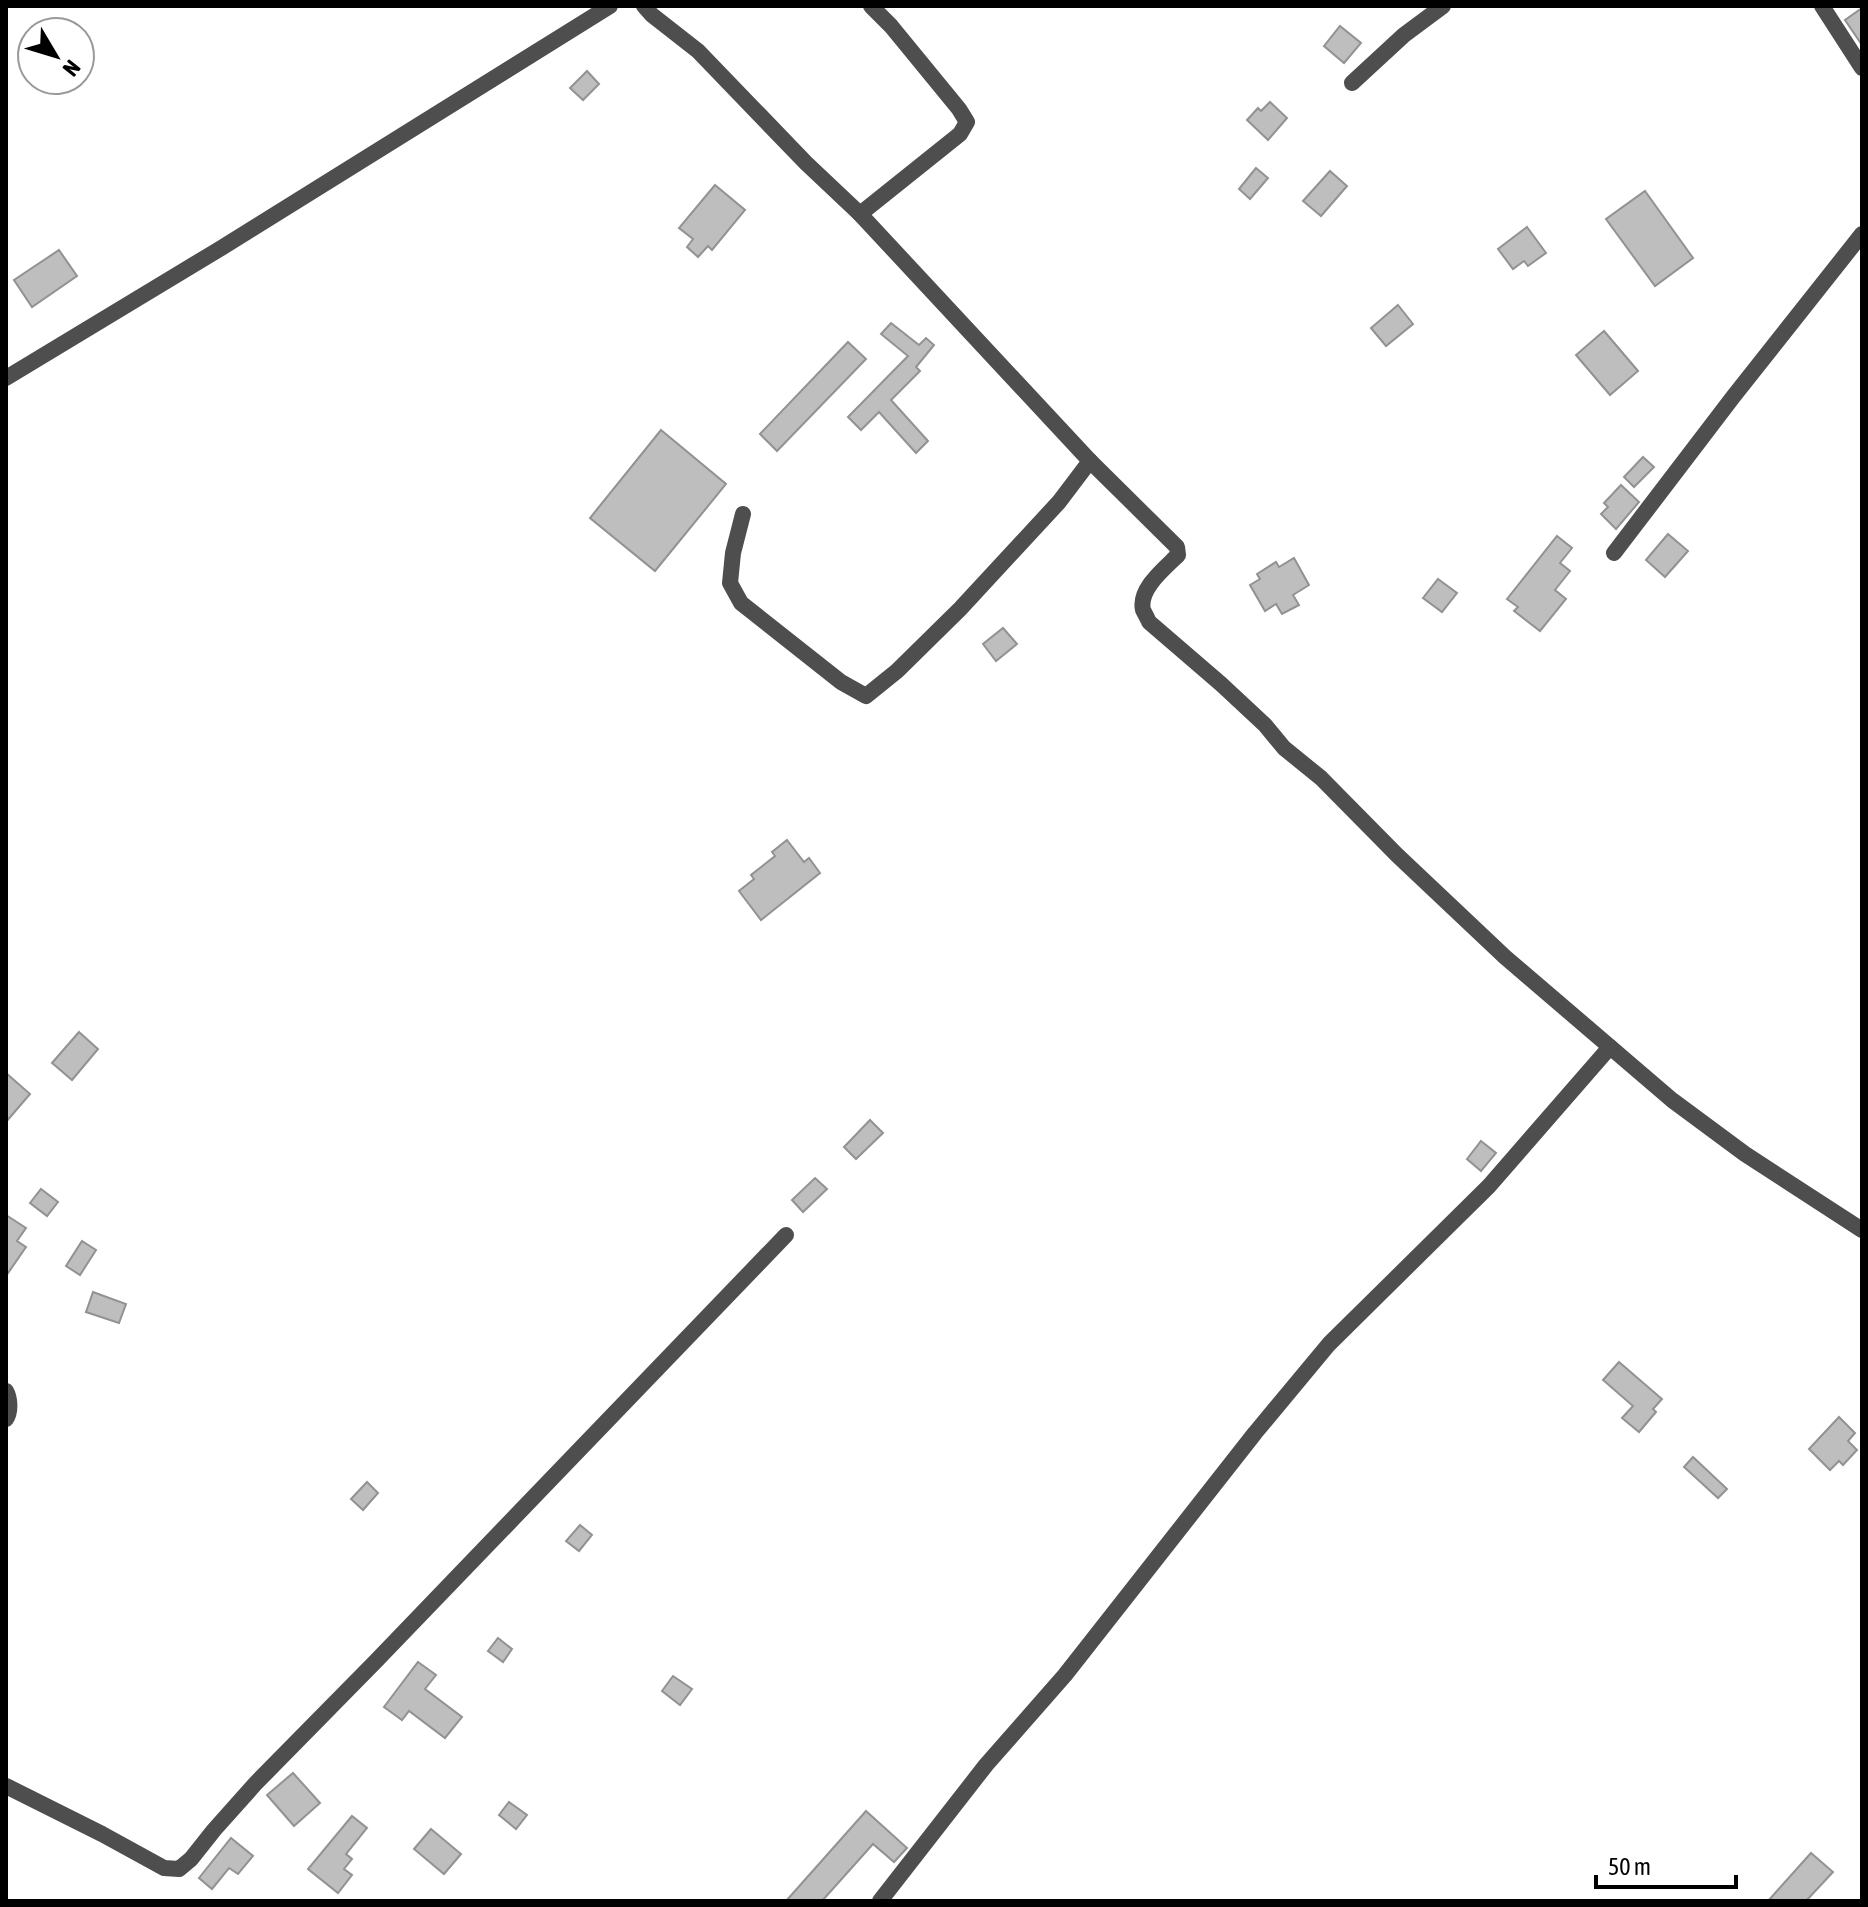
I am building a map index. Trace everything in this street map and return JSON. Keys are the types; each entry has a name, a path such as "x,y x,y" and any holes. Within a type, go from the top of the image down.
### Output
{"street":[{"path":"6,378 610,6"},
{"path":"644,6 698,51 860,214 1090,461 1177,547 1178,555 1150,585 1143,598 1143,610 1149,622 1265,725 1284,748 1321,778 1505,957 1672,1100 1745,1154 1862,1230"},
{"path":"860,214 960,134 967,122 901,38 871,6"},
{"path":"1352,83 1404,35 1443,6"},
{"path":"1822,6 1862,68"},
{"path":"1614,553 1862,234"},
{"path":"743,514 733,553 730,583 741,603 841,682 866,696 897,671 960,609 1059,502 1090,461"},
{"path":"880,1901 986,1765 1065,1675 1329,1344 1489,1186 1610,1047"},
{"path":"6,1786 164,1868 179,1869 255,1784 786,1235"},
{"path":"6,1391 9,1396 6,1419"}],"building":[{"path":"1862,8 1862,45 1845,20"},
{"path":"1340,26 1361,43 1344,63 1324,46"},
{"path":"587,71 599,84 583,100 570,88"},
{"path":"1270,102 1287,118 1268,140 1247,120 1258,108 1261,111"},
{"path":"1256,168 1268,178 1250,199 1239,189"},
{"path":"1330,171 1347,186 1321,216 1303,201"},
{"path":"715,185 745,210 712,250 708,246 698,257 687,247 693,239 679,228"},
{"path":"1645,191 1693,258 1655,286 1606,219"},
{"path":"1527,227 1546,253 1528,266 1524,261 1513,269 1498,249"},
{"path":"59,250 77,276 32,307 14,280"},
{"path":"1398,305 1413,324 1386,346 1371,328"},
{"path":"891,323 919,345 926,338 934,345 916,367 920,371 891,400 928,441 916,453 879,412 861,430 848,417 908,356 881,334"},
{"path":"1604,331 1638,371 1610,395 1576,355"},
{"path":"848,342 866,359 777,451 760,434"},
{"path":"661,430 726,484 655,571 590,518"},
{"path":"1643,457 1654,467 1634,487 1624,477"},
{"path":"1621,485 1639,502 1616,529 1601,514 1608,507 1604,503"},
{"path":"1668,534 1688,551 1665,577 1646,560"},
{"path":"1557,536 1572,548 1560,563 1570,571 1555,590 1566,599 1540,631 1514,611 1518,607 1507,599"},
{"path":"1294,558 1309,585 1293,595 1299,605 1282,614 1276,604 1265,611 1250,585 1260,579 1257,574 1276,562 1279,567"},
{"path":"1438,579 1457,593 1442,612 1423,598"},
{"path":"1003,628 1017,644 996,661 983,644"},
{"path":"787,840 804,862 809,858 820,873 761,920 739,891 754,879 751,875 775,856 772,852"},
{"path":"79,1032 98,1049 72,1080 52,1063"},
{"path":"6,1073 30,1094 6,1122"},
{"path":"870,1120 883,1133 856,1159 844,1147"},
{"path":"1481,1141 1496,1153 1481,1171 1467,1159"},
{"path":"815,1178 827,1189 803,1212 792,1200"},
{"path":"41,1189 58,1202 47,1216 30,1203"},
{"path":"6,1215 26,1228 17,1241 26,1247 6,1276"},
{"path":"82,1241 96,1250 80,1275 66,1266"},
{"path":"93,1292 126,1304 119,1323 86,1312"},
{"path":"1619,1362 1662,1399 1653,1409 1656,1412 1639,1432 1622,1418 1633,1406 1603,1380"},
{"path":"1839,1417 1855,1433 1848,1441 1857,1450 1843,1465 1839,1461 1830,1470 1809,1449"},
{"path":"1693,1457 1727,1489 1718,1498 1684,1467"},
{"path":"367,1482 378,1493 363,1510 351,1499"},
{"path":"580,1525 592,1535 579,1551 566,1541"},
{"path":"498,1638 512,1649 503,1662 488,1651"},
{"path":"418,1662 436,1675 425,1689 462,1717 445,1738 409,1711 402,1720 384,1707"},
{"path":"673,1676 692,1689 680,1705 662,1691"},
{"path":"293,1773 320,1803 294,1826 267,1795"},
{"path":"509,1802 527,1815 516,1829 499,1815"},
{"path":"866,1811 907,1848 894,1862 873,1844 822,1901 786,1901"},
{"path":"352,1816 367,1828 346,1854 352,1859 344,1869 352,1875 338,1893 308,1869"},
{"path":"431,1829 461,1854 444,1874 414,1849"},
{"path":"231,1838 253,1856 238,1874 229,1868 212,1889 199,1878"},
{"path":"1811,1853 1833,1872 1806,1901 1768,1901"}]}
